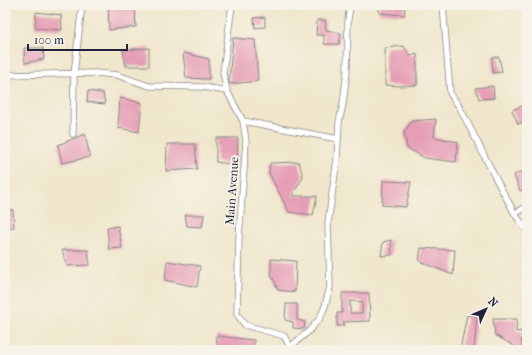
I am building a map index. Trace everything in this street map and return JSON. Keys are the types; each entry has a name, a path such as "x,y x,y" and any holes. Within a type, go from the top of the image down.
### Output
{"street":[{"path":"73,134 74,74 82,5"},
{"name":"Main Avenue","path":"232,5 223,73 227,91 243,121 246,141 239,237 237,314 245,325 284,336 290,348"},
{"path":"290,348 309,331 320,318 330,286 328,223 337,159 339,122 347,71 348,20 350,5"},
{"path":"442,5 450,93 460,108 515,214 527,232"},
{"path":"5,75 95,73 117,75 149,86 203,87 227,91"},
{"path":"243,121 338,139"},
{"path":"515,214 527,206"}],"building":[{"path":"108,5 135,5 136,27 109,30"},
{"path":"379,5 404,5 405,15 379,13"},
{"path":"36,12 61,15 62,30 35,28"},
{"path":"265,17 265,27 255,28 254,18"},
{"path":"317,20 325,20 326,30 341,33 339,44 324,44 324,35 316,35"},
{"path":"233,38 255,40 258,81 230,84"},
{"path":"404,46 410,56 417,54 417,85 385,85 385,48"},
{"path":"24,48 43,48 44,59 25,63"},
{"path":"149,48 149,66 126,66 123,50"},
{"path":"183,53 209,59 209,79 186,78"},
{"path":"492,57 499,57 502,72 493,73"},
{"path":"493,86 494,98 479,99 475,88"},
{"path":"88,91 103,93 105,104 87,102"},
{"path":"120,98 142,103 139,132 118,128"},
{"path":"527,104 527,120 518,124 512,110"},
{"path":"436,119 434,137 458,142 456,162 425,158 407,148 404,132 412,121"},
{"path":"85,134 90,157 62,163 58,145"},
{"path":"216,138 238,138 237,165 216,162"},
{"path":"167,144 195,144 197,169 166,171"},
{"path":"299,162 303,177 292,196 317,196 313,215 289,212 269,173 270,163"},
{"path":"526,170 527,188 520,191 514,175"},
{"path":"383,181 411,182 406,207 382,205"},
{"path":"6,210 13,210 14,227 8,228"},
{"path":"185,215 204,215 202,227 187,226"},
{"path":"118,226 122,248 109,249 107,228"},
{"path":"391,240 392,255 381,256 383,242"},
{"path":"421,248 455,250 453,275 419,261"},
{"path":"62,250 88,250 90,265 67,266"},
{"path":"271,259 296,261 295,292 278,290 271,274"},
{"path":"167,261 200,266 197,287 165,280"},
{"path":"342,293 369,293 370,321 343,322 344,326 337,326 337,313 342,313","holes":["350,301 362,302 362,313 350,313"]},
{"path":"286,304 297,304 297,320 305,322 304,329 293,328 293,322 285,320"},
{"path":"467,315 477,315 474,350 460,350"},
{"path":"493,319 517,319 516,332 522,331 521,350 495,335"},
{"path":"216,336 254,340 254,350 218,350"}]}
